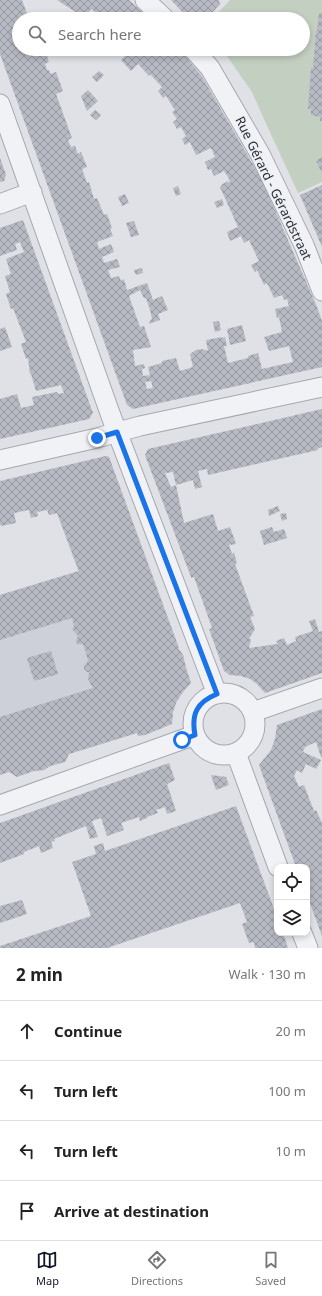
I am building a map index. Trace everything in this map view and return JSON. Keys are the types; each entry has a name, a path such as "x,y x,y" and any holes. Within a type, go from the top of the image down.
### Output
{"street":[{"path":"145,0 158,12"},
{"name":"Rue Gérard - Gérardstraat","path":"199,56 210,68 260,154 304,246 322,291"},
{"path":"0,104 117,432 217,694"},
{"path":"0,204 32,192"},
{"path":"0,460 147,424 322,387"},
{"path":"253,712 322,688"},
{"path":"228,693 238,696 248,703 253,712 256,722 255,732 245,749 236,753 226,756 216,755 207,751 200,744 195,735 193,725 194,714 199,705 207,698 217,694 228,693"},
{"path":"0,805 195,735"},
{"path":"236,753 277,864"},
{"path":"303,936 308,948"}],"shaded area":[{"path":"106,456 109,457 178,649 183,655 191,683 155,730 151,733 138,736 137,733 69,754 65,762 50,766 44,770 9,772 0,775 0,595 78,571 57,513 49,515 39,472"}],"green space":[{"path":"230,0 322,0 322,182 298,193 252,92 227,56 310,56 310,12 219,12"}],"building":[{"path":"0,0 22,0 26,12 12,12 12,56 47,56 49,62 45,64 47,70 49,70 50,74 56,72 63,91 56,94 72,138 68,140 71,147 75,146 78,154 81,152 87,167 82,169 87,183 89,182 94,199 97,198 104,215 107,214 112,228 110,229 113,236 97,242 99,249 111,244 114,252 102,257 104,263 117,259 120,267 108,270 111,278 119,276 121,281 124,279 127,290 147,283 153,300 162,296 168,310 158,314 160,320 149,324 152,319 146,298 144,298 140,290 129,296 140,327 144,326 151,347 133,350 135,366 144,364 145,368 142,369 143,376 150,375 148,367 162,363 162,361 176,358 180,371 193,367 190,354 196,350 202,349 208,351 206,340 222,337 225,337 227,346 224,346 228,363 248,358 248,356 258,353 262,369 293,362 289,346 269,351 264,337 282,332 279,317 277,318 275,309 289,306 287,299 284,300 282,295 274,298 267,283 264,285 257,270 255,272 251,265 259,261 249,240 244,243 241,236 230,241 227,232 238,227 220,187 228,181 229,183 230,182 228,177 224,171 214,176 211,169 208,170 205,162 215,157 211,148 196,155 190,142 185,145 182,139 186,136 181,127 177,129 173,122 177,119 172,112 175,110 166,96 163,98 158,91 162,87 138,64 131,71 121,60 125,56 185,56 201,75 262,180 322,321 322,367 133,409 127,405 0,54","holes":["151,381 153,388 147,389 145,382"]},
{"path":"57,0 129,0 142,12 95,12 91,9 89,12 76,12"},
{"path":"171,0 219,0 220,4 213,12 182,12"},
{"path":"319,13 322,13 322,121 320,121 320,117 311,115 311,109 308,109 311,68 313,68"},
{"path":"99,71 104,75 97,82 92,77"},
{"path":"88,90 98,101 87,111 81,96"},
{"path":"95,110 101,115 96,120 90,115"},
{"path":"322,157 322,173 316,161"},
{"path":"0,158 6,175 4,181 0,182"},
{"path":"322,185 322,247 300,195"},
{"path":"178,186 181,194 176,196 173,188"},
{"path":"125,194 129,203 122,206 118,197"},
{"path":"222,199 224,205 217,208 214,202"},
{"path":"23,220 93,413 89,419 0,439 0,399 17,394 21,408 34,405 32,397 57,392 58,394 64,393 61,385 36,391 30,374 28,358 26,359 21,344 26,342 6,294 10,292 5,276 11,274 6,259 24,252 20,242 15,244 17,250 0,256 0,228"},
{"path":"134,221 139,235 131,237 126,223"},
{"path":"142,268 143,273 136,275 134,270"},
{"path":"219,321 221,330 215,332 213,322"},
{"path":"242,325 246,341 230,345 227,329"},
{"path":"5,327 12,347 0,351 0,329"},
{"path":"322,409 322,447 318,448 318,450 208,475 207,469 198,471 202,487 195,489 193,480 176,485 184,523 213,514 218,531 230,527 236,544 229,545 232,554 234,553 237,563 235,564 254,616 250,617 255,629 249,639 251,639 249,648 278,644 276,641 284,638 287,645 296,641 295,637 313,631 309,621 315,619 319,632 322,631 322,673 265,693 250,679 230,675 224,671 209,629 212,628 194,577 191,578 145,455 148,449","holes":["173,472 176,485 171,487 165,473"]},
{"path":"106,456 109,457 178,648 183,655 191,683 176,703 173,712 172,724 145,735 138,736 137,733 69,754 65,762 50,766 44,770 34,771 17,777 9,772 0,775 0,717 93,688 88,679 89,672 84,669 84,666 88,661 86,653 83,644 77,644 76,641 78,636 72,629 74,627 72,618 0,640 0,595 79,571 57,513 49,515 47,510 37,512 38,516 31,518 29,510 14,513 16,523 1,526 0,481"},
{"path":"278,506 280,511 269,516 268,510"},
{"path":"286,513 287,519 282,521 280,514"},
{"path":"272,527 274,532 284,529 287,538 264,545 260,531"},
{"path":"51,651 58,674 34,681 27,658"},
{"path":"322,709 322,757 316,742 305,747 303,752 321,760 316,769 306,764 302,773 297,770 294,776 299,787 304,785 314,811 316,810 322,823 322,936 310,903 310,864 295,864 259,765 271,750 275,739 277,725"},
{"path":"169,763 175,780 167,784 176,811 167,814 165,807 156,810 158,813 140,821 139,817 121,823 124,830 107,836 101,818 92,821 98,837 90,839 86,826 54,839 55,841 51,842 53,848 41,853 39,846 24,852 24,854 0,863 0,823"},
{"path":"211,775 226,777 229,785 216,790"},
{"path":"236,806 274,909 274,936 284,936 288,948 255,948 254,942 249,943 242,924 247,922 240,903 107,948 0,948 0,946 91,916 72,862 96,854 94,846 103,843 105,851"},
{"path":"22,900 27,914 0,923 0,906"}],"route":[{"path":"97,438 117,432 217,694 207,698 199,705 194,714 193,725 195,735 182,740"}]}
